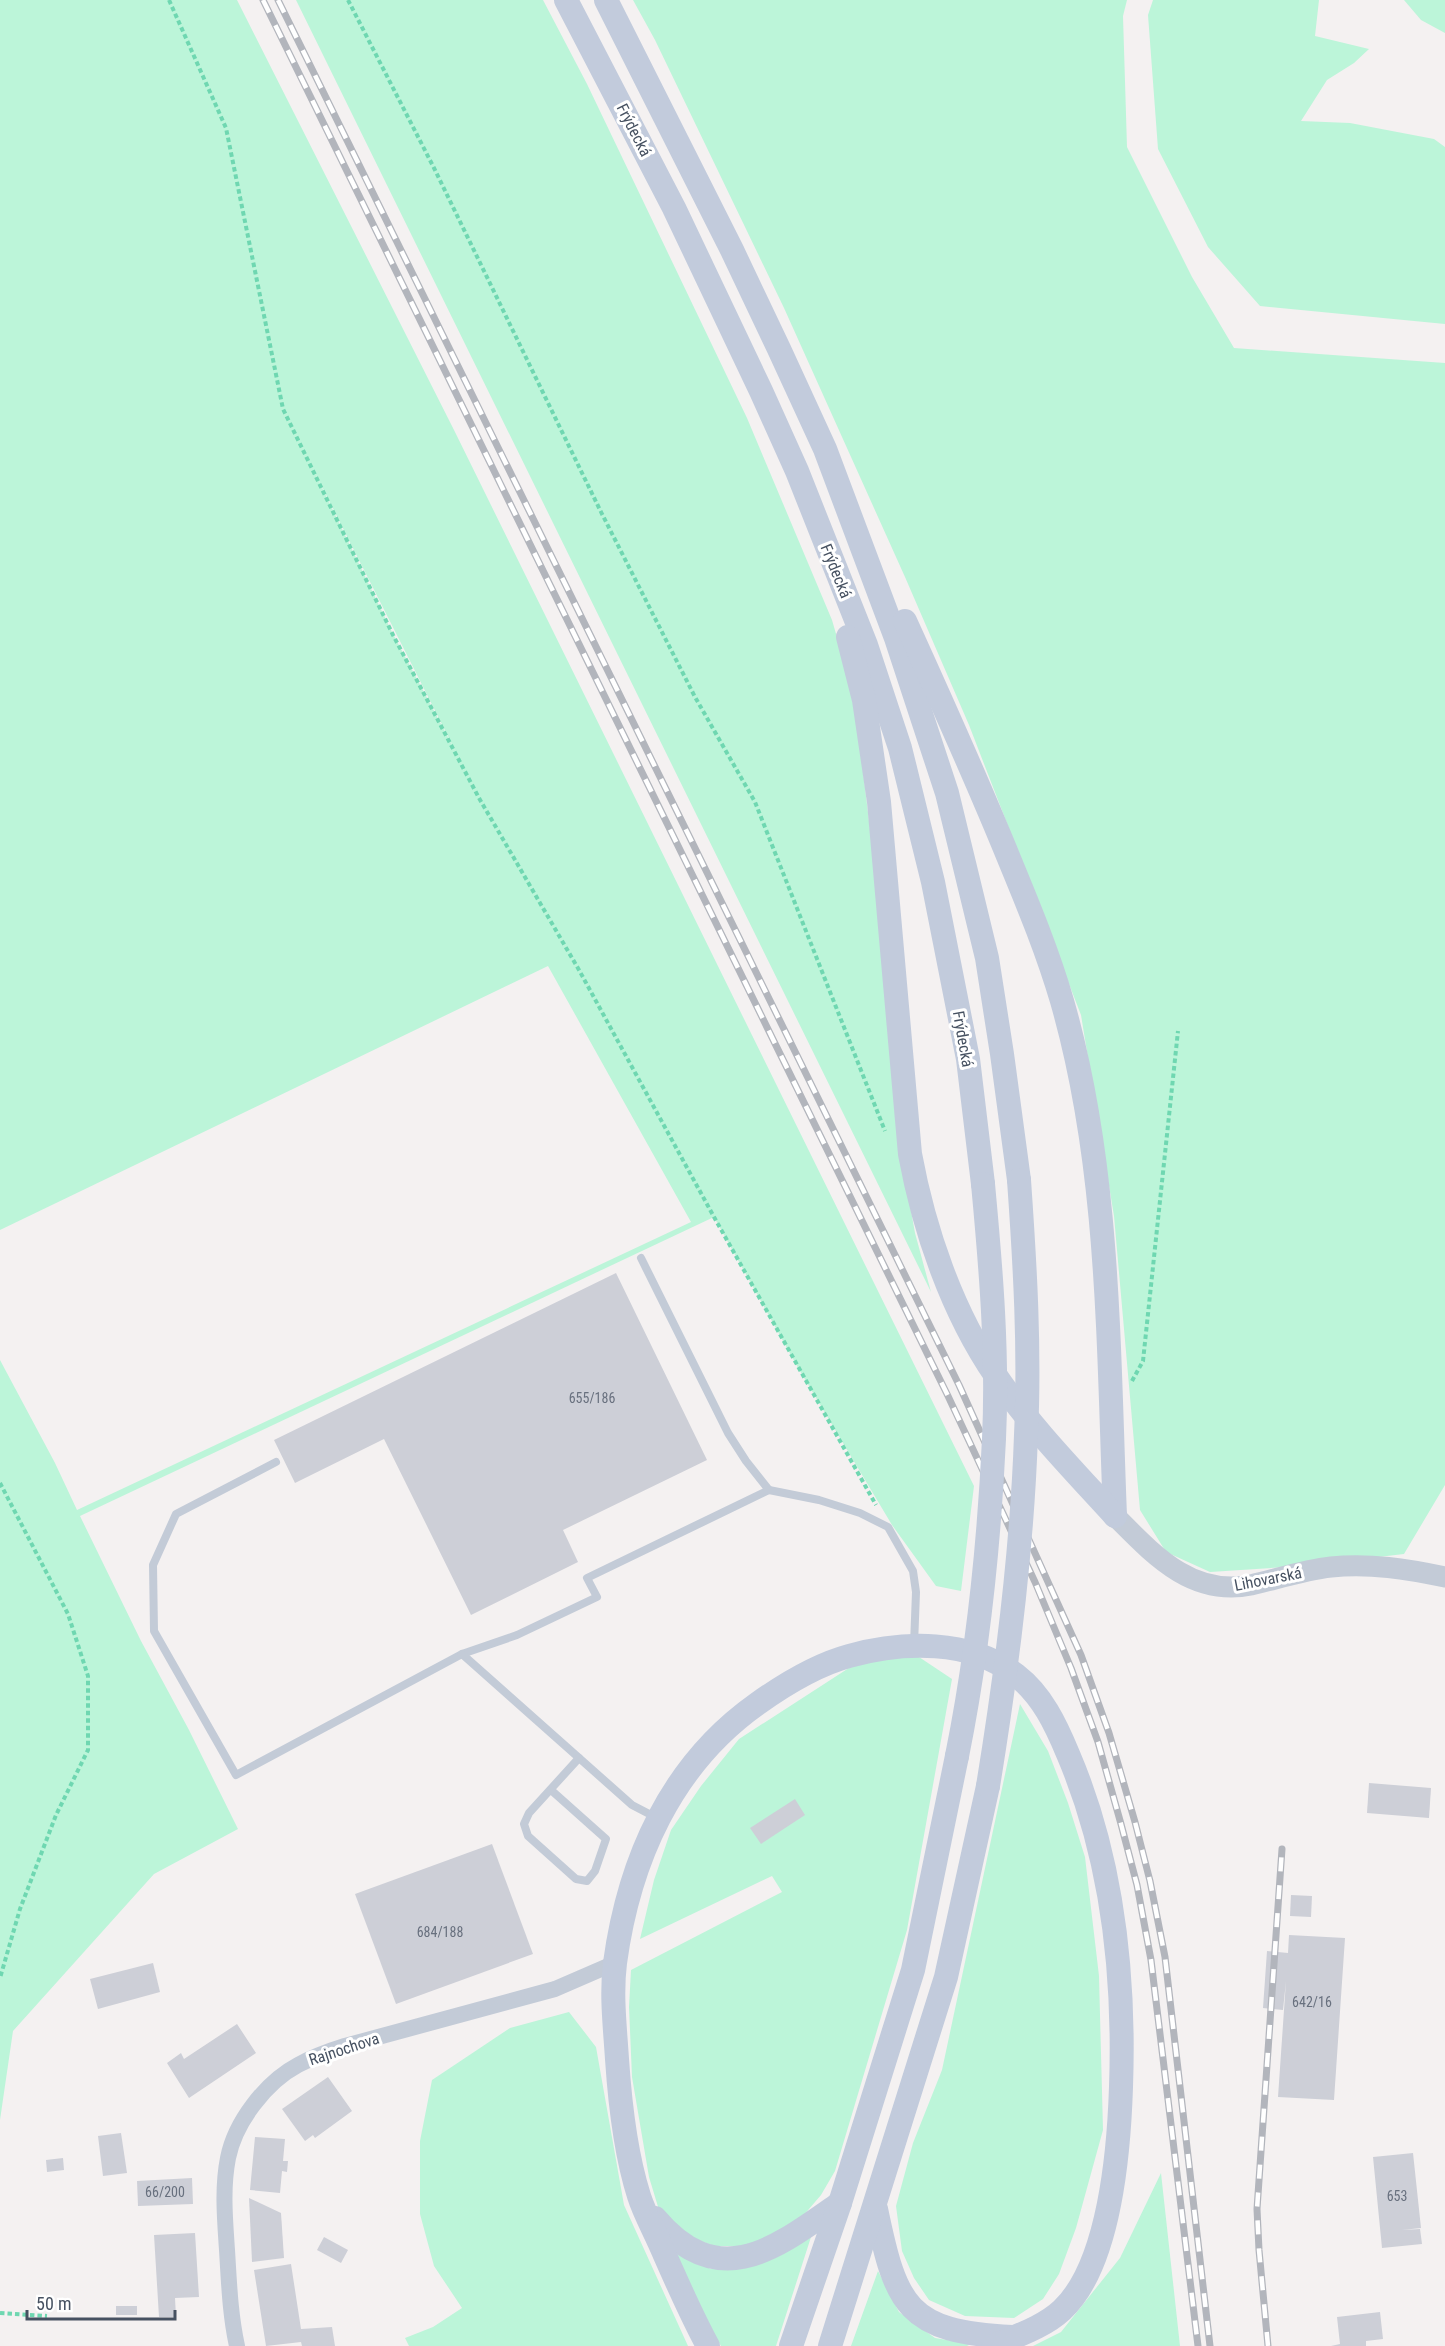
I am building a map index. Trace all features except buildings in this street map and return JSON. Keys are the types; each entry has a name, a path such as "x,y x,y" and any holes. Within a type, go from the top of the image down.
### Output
{"main road":[{"name":"Frýdecká","path":"566,0 674,208 761,391 797,471 866,645 900,748 933,882 966,1048 983,1184 993,1316 994,1439 982,1597 972,1672 913,1970 840,2203 791,2346"},
{"name":"Frýdecká","path":"606,0 732,250 825,449 896,638 947,793 987,958 1019,1180 1027,1311 1026,1436 1012,1625 988,1786 946,1977 831,2346"},
{"path":"825,449 970,762 1037,927 1062,1001 1081,1081 1096,1177 1106,1277 1115,1516"},
{"path":"797,471 844,625 864,700 879,802 912,1166 947,1280 968,1327 996,1376 1054,1449 1115,1516"},
{"path":"708,2346 691,2314 640,2199 627,2144 620,2097 615,2032 615,1964 634,1876 657,1818 686,1771 747,1711 805,1674 834,1660 879,1649 914,1645 951,1649 991,1660 1019,1677 1040,1700 1055,1724 1082,1788 1106,1872 1114,1920 1121,2008 1122,2070 1119,2132 1112,2190 1105,2222 1093,2258 1069,2303 1056,2315 1004,2342 947,2329 929,2321 912,2308 903,2298 890,2269 875,2206"},
{"path":"640,2199 664,2229 684,2246 701,2254 729,2259 753,2255 779,2243 840,2203"}],"street":[{"name":"Lihovarská","path":"1115,1516 1168,1566 1189,1578 1208,1584 1237,1587 1329,1567 1358,1565 1389,1566 1445,1576"},
{"name":"Rajnochova","path":"237,2346 232,2323 224,2195 226,2169 236,2133 268,2088 296,2066 328,2052 555,1989 615,1964"}],"lane":[{"path":"641,1258 728,1433 769,1490"},
{"path":"276,1462 176,1514 153,1565 154,1631 236,1775 462,1654 517,1635 597,1597 587,1578 769,1490 819,1500 860,1513 888,1527 913,1571 916,1592 914,1645"},
{"path":"462,1654 632,1805 657,1818"},
{"path":"551,1790 606,1839 595,1871 587,1881 576,1879 526,1832 524,1824 526,1817 579,1758"}],"path":[{"path":"169,0 226,128 283,409 393,634 479,798 579,970 888,1527"},
{"path":"348,0 434,168 690,688 755,802 886,1134 912,1166"},
{"path":"1113,1419 1143,1361 1178,1031"},
{"path":"0,1483 68,1614 88,1676 88,1750 52,1825 20,1909 0,1978"},
{"path":"0,2313 47,2316"}],"green space":[{"path":"0,0 237,0 454,430 974,1486 961,1591 936,1586 892,1525 797,1366 714,1217 80,1516 141,1641 189,1730 238,1829 154,1874 13,2031 0,2120 0,1360 55,1463 77,1510 691,1222 548,966 0,1230","holes":["313,469 457,754 393,634"]},
{"path":"296,0 543,0 587,84 747,418 832,620 854,696 872,846 900,1150 915,1233 931,1292"},
{"path":"633,0 1127,0 1123,16 1127,147 1192,277 1234,348 1445,363 1445,1485 1404,1554 1301,1566 1210,1572 1166,1552 1140,1510 1114,1216 1081,1015 969,725 905,577 784,308 655,40"},
{"path":"1153,0 1319,0 1315,36 1369,49 1354,63 1327,80 1301,121 1350,123 1434,139 1445,147 1445,324 1260,306 1208,247 1158,149 1148,15"},
{"path":"1404,0 1445,0 1445,33 1421,20"},
{"path":"916,1655 952,1679 907,1930 835,2171 821,2195 803,2216 764,2239 746,2246 714,2246 690,2237 659,2210 649,2177 632,2077 629,2007 631,1970 782,1892 772,1876 640,1939 654,1880 671,1830 701,1786 739,1739 855,1664"},
{"path":"1020,1704 1048,1751 1085,1857 1099,1976 1103,2130 1076,2228 1059,2274 1043,2299 1014,2318 965,2316 929,2300 914,2278 902,2251 896,2206 913,2143 942,2070"},
{"path":"569,2012 596,2047 624,2205 688,2346 409,2346 405,2338 433,2327 462,2308 434,2266 420,2214 420,2141 432,2080 510,2028"},
{"path":"1161,2173 1180,2346 1033,2346 1061,2332 1120,2258"},
{"path":"811,2237 776,2346 721,2346 695,2302 671,2250 711,2269 749,2265"},
{"path":"878,2271 899,2312 935,2338 971,2344 967,2346 851,2346"}],"railway":[{"path":"263,0 948,1396 1035,1582 1071,1668 1098,1742 1137,1885 1151,1960 1198,2346"},
{"path":"278,0 959,1385 1081,1655 1109,1733 1135,1822 1150,1881 1165,1957 1210,2346"},
{"path":"1268,2346 1257,2209 1282,1849"}]}
